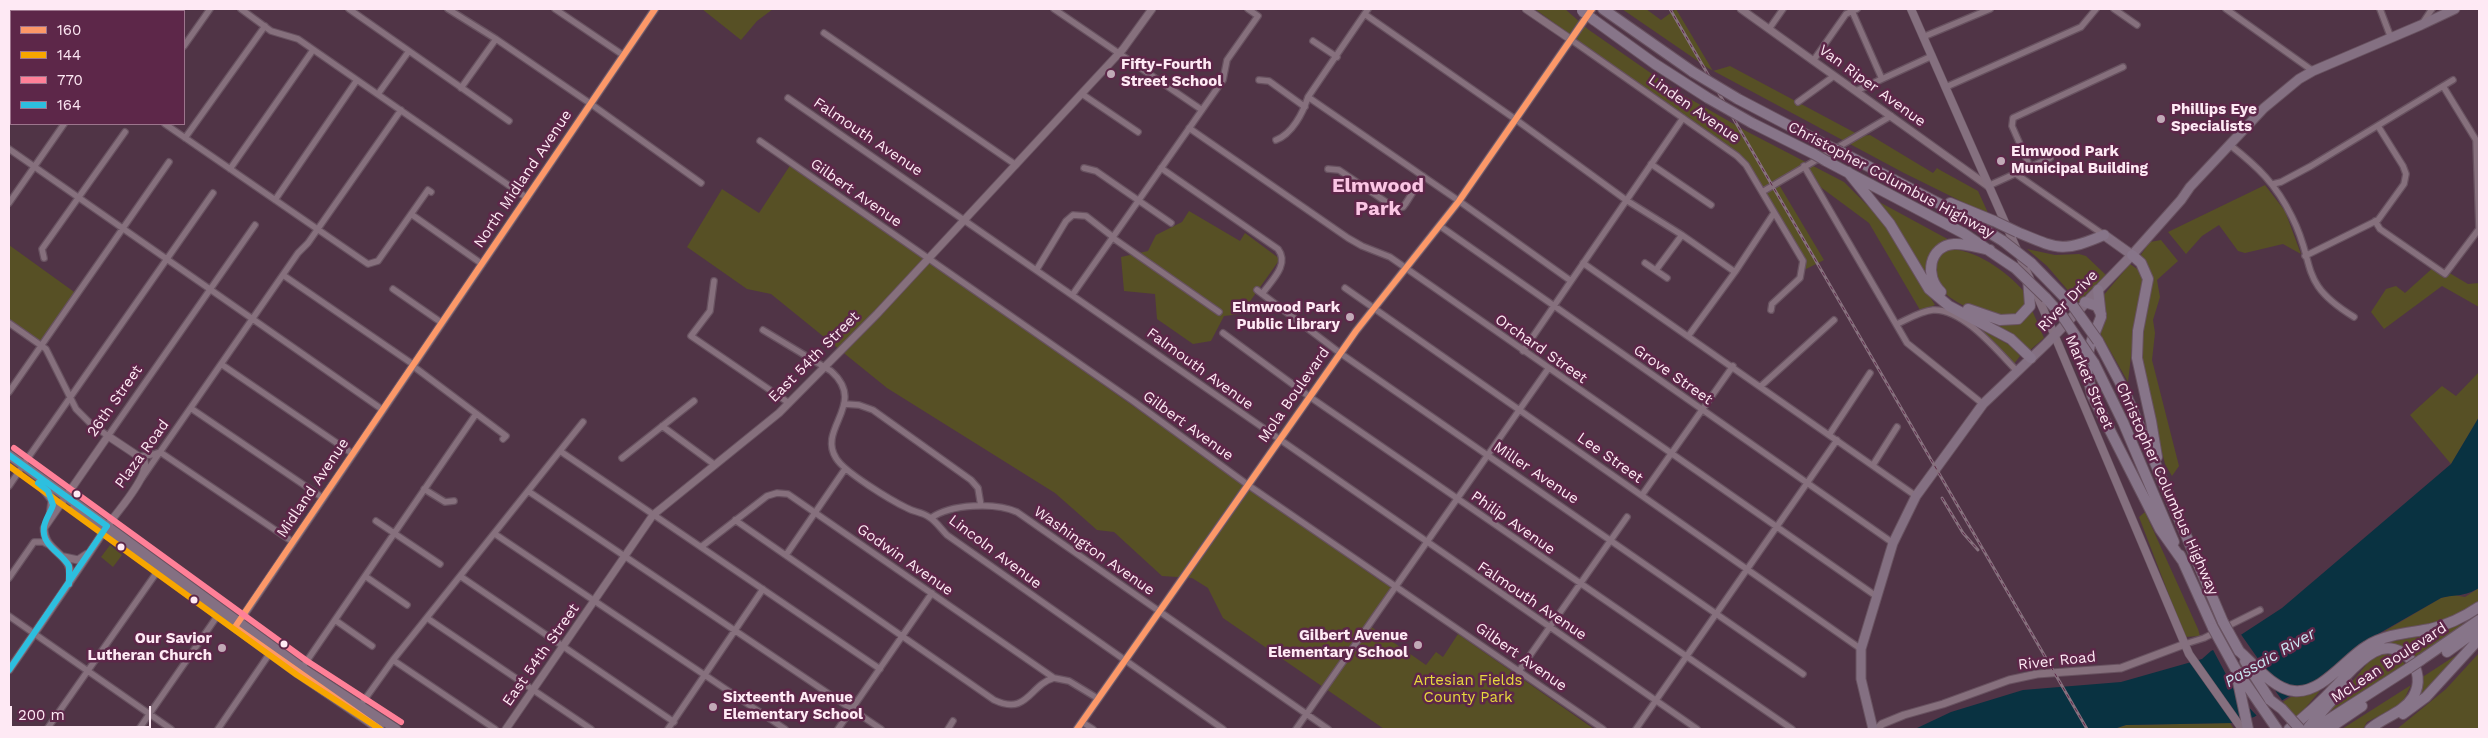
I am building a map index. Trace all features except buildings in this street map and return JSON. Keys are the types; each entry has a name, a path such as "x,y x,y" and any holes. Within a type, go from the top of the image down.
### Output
{"highway":[{"name":"Christopher Columbus Highway","path":"1603,9 1693,72 1738,99 1829,148 1841,152 1965,217 2003,241 2031,262 2073,306 2098,341 2124,390 2223,622 2270,700 2291,729"},
{"name":"Christopher Columbus Highway","path":"1585,10 1594,20 1647,59 1708,98 1752,123 1947,224 1990,250 2015,268 2046,298 2063,317 2094,363 2123,422 2152,502 2182,560 2213,628 2235,668 2277,729"},
{"path":"1848,172 1890,224 1929,289 1949,306 2011,340 2031,358"},
{"path":"1896,181 2017,232 2064,248 2080,245 2104,235"},
{"path":"1990,250 1958,244 1942,248 1936,254 1930,266 1931,278 1935,285 1953,301 1971,310 2009,321 2022,317 2030,306 2028,278"},
{"path":"2132,255 2143,266 2148,279 2138,331 2137,358 2151,421 2159,473"},
{"path":"2098,290 2101,316 2089,352 2088,383 2096,408 2152,502"},
{"path":"2085,302 2097,306 2101,316"},
{"path":"2239,651 2275,684 2286,690 2304,691 2322,682 2368,645 2386,638 2449,624 2479,608"},
{"name":"McLean Boulevard","path":"2422,664 2479,620"},
{"name":"McLean Boulevard","path":"2314,729 2479,629"},
{"path":"2386,720 2393,720 2418,704 2479,639"},
{"path":"2291,729 2361,660 2385,649 2400,651 2412,660 2417,673 2418,686 2413,697 2405,706 2370,729"},
{"path":"2312,709 2356,654"},
{"path":"2307,729 2331,704 2369,655"},
{"path":"2235,668 2245,728"},
{"name":"McLean Boulevard","path":"2328,729 2410,671"},
{"path":"2270,700 2282,709 2300,729"}],"main road":[{"name":"Market Street","path":"1911,9 2054,336 2191,658 2245,728"},
{"name":"River Drive","path":"1873,729 1861,679 1862,649 1893,543 1916,496 1983,404 2054,336 2132,255 2275,97 2313,71 2421,26 2455,9"},
{"path":"2104,235 2132,255"},
{"path":"9,455 42,486 63,498"},
{"path":"9,462 21,468 63,498 237,625 396,729"},
{"path":"42,486 53,500 51,514"},
{"path":"105,529 157,572 218,615 237,625 270,653 380,729"}],"street":[{"path":"185,45 210,9"},
{"path":"241,9 278,34 298,39 527,198"},
{"path":"349,9 509,121"},
{"path":"448,9 496,39 591,104 701,183"},
{"path":"555,9 623,55"},
{"name":"North Midland Avenue","path":"413,366 654,9"},
{"path":"1054,9 1202,110"},
{"name":"East 54th Street","path":"506,729 654,515 789,403 825,367 877,314 927,258 966,220 1119,54 1152,9"},
{"path":"1073,294 1223,80 1227,60 1258,16 1248,9"},
{"name":"Linden Avenue","path":"1526,9 1742,160 1802,257 1803,268 1800,278 1772,304 1771,310"},
{"name":"Van Riper Avenue","path":"1741,9 1988,186"},
{"path":"1769,29 1784,9"},
{"path":"1924,38 1990,9"},
{"path":"1946,87 2082,27 2096,9"},
{"path":"2114,9 2137,25"},
{"path":"2226,9 2313,71"},
{"path":"2380,9 2391,38"},
{"path":"2421,26 2432,9"},
{"name":"Mola Boulevard","path":"1076,729 1340,353 1373,308 1459,201 1570,39 1585,10"},
{"path":"1813,61 1846,14 1854,10 1882,79"},
{"path":"1276,140 1284,137 1305,106 1308,97 1367,12 1626,200 1682,235 1735,272"},
{"path":"186,138 265,26"},
{"path":"824,33 1016,165"},
{"path":"461,88 496,39"},
{"path":"1313,41 1337,56"},
{"path":"230,168 313,50"},
{"path":"378,94 409,51"},
{"path":"1856,91 1932,56"},
{"path":"2030,167 2012,126 2013,118 2123,67"},
{"path":"1798,102 1834,76"},
{"path":"275,200 358,80"},
{"path":"1259,80 1269,81 1305,106"},
{"path":"2273,184 2289,178 2454,80"},
{"path":"2375,222 2380,229 2445,274 2478,233 2476,140 2443,86"},
{"path":"1082,94 1138,132"},
{"path":"1308,97 1424,176 1570,281"},
{"name":"Falmouth Avenue","path":"788,98 1073,294 1279,441 1696,729"},
{"name":"Plaza Road","path":"9,670 92,551 105,529 192,409 282,275 318,230 401,110"},
{"path":"1762,192 1829,148 1891,116"},
{"path":"1523,351 1683,118"},
{"path":"9,203 63,125"},
{"path":"166,125 367,263 372,264 378,261 428,190 431,192"},
{"path":"2305,256 2375,222 2385,212 2404,184 2406,178 2403,166 2378,126"},
{"name":"Orchard Street","path":"1189,128 1348,238 1362,246 1390,257 1876,596"},
{"path":"44,258 42,249 125,132"},
{"name":"Gilbert Avenue","path":"760,141 1133,401 1248,485 1603,729"},
{"path":"2230,145 2273,184 2298,228 2311,277 2320,291 2327,299 2354,317"},
{"path":"9,149 383,410"},
{"path":"1988,186 2050,158"},
{"path":"9,392 169,162"},
{"path":"1964,170 1978,163"},
{"path":"1651,164 1712,205"},
{"path":"1804,166 1912,348 1983,404"},
{"path":"1084,168 1096,171 1171,223"},
{"name":"Miller Avenue","path":"1162,168 1278,249 1282,257 1281,267 1259,292 1340,353 1803,674"},
{"path":"1328,169 1339,170 1395,208 1403,207 1406,204 1424,176"},
{"path":"2016,174 2104,235"},
{"path":"9,486 213,193"},
{"path":"1689,336 1735,272 1774,212"},
{"path":"412,214 482,264"},
{"path":"1037,269 1066,221 1073,216 1086,216 1219,312"},
{"name":"26th Street","path":"50,546 46,540 44,528 51,514 108,436 255,225"},
{"name":"Grove Street","path":"1440,226 1893,543"},
{"path":"1656,270 1682,235"},
{"path":"1583,263 1733,366 1916,496"},
{"path":"1645,263 1667,278"},
{"path":"282,275 413,366 506,436 503,439"},
{"path":"714,281 710,311 692,336 789,403"},
{"name":"Lee Street","path":"1345,288 1862,649"},
{"path":"393,289 442,323"},
{"path":"1897,324 1926,312 1939,310 1945,312 1977,329 2017,372"},
{"path":"1761,386 1834,320"},
{"path":"9,323 42,346 54,361 76,408 89,422 139,456 145,465 139,482"},
{"path":"763,330 825,367 840,380 845,392 845,404 859,405 872,410 971,480 978,488 982,506"},
{"name":"Philip Avenue","path":"1223,333 1310,397 1792,729"},
{"path":"221,364 353,454"},
{"name":"Midland Avenue","path":"237,625 413,366"},
{"path":"1642,495 1733,366"},
{"path":"1296,729 1548,369"},
{"path":"1829,435 1870,373"},
{"path":"622,458 694,401"},
{"name":"Lincoln Avenue","path":"845,404 833,434 831,445 834,457 846,469 905,507 931,518 947,535 1223,729"},
{"path":"192,409 323,498"},
{"path":"302,668 476,414"},
{"path":"360,706 393,660 583,422"},
{"path":"662,426 715,465"},
{"path":"1873,465 1897,427"},
{"path":"1636,729 1837,440"},
{"path":"560,451 880,669"},
{"path":"139,456 160,452 293,542"},
{"path":"786,556 846,469"},
{"path":"424,489 445,502 454,501"},
{"path":"528,491 881,729"},
{"name":"Godwin Avenue","path":"701,547 767,496 777,493 793,496 1054,678 1069,681 1097,698"},
{"name":"Washington Avenue","path":"931,518 942,512 982,506 1000,506 1017,512 1158,613 1328,729"},
{"path":"1519,671 1626,517"},
{"path":"735,520 999,703 1011,704 1024,701 1043,682 1054,678"},
{"path":"376,521 440,564"},
{"path":"495,534 785,729"},
{"path":"9,578 34,542 38,541 50,546 64,557 78,560 92,551"},
{"path":"64,557 70,570 68,584"},
{"path":"47,729 157,572"},
{"path":"365,576 407,605"},
{"path":"460,576 674,722"},
{"path":"668,729 763,589"},
{"path":"838,729 932,593"},
{"path":"2185,644 2204,638 2260,610"},
{"path":"139,729 218,615"},
{"path":"9,616 172,729"},
{"path":"427,618 591,729"},
{"path":"335,620 372,646"},
{"name":"River Road","path":"1877,729 1882,724 1904,714 1943,704 2009,680 2037,674 2121,668 2185,644"},
{"path":"218,729 270,653"},
{"path":"393,660 495,729"},
{"path":"948,729 953,721"},
{"path":"1082,722 1093,729"}],"green space":[{"path":"702,9 773,9 757,21 741,40"},
{"path":"1535,9 1565,9 1589,30 1678,92 1746,131 1844,182 1884,222 1935,305 1920,310 1869,223 1815,183 1804,166 1778,183 1824,260 1804,270 1742,160"},
{"path":"1622,9 1646,9 1661,20 1676,9 1713,71 1708,68"},
{"path":"1730,66 1861,136 1870,135 1933,173 1937,168 1978,191 1989,215 1904,173 1713,71"},
{"name":"Artesian Fields County Park","path":"791,164 1382,582 1397,586 1370,626 1426,665 1436,652 1443,657 1458,634 1594,729 1384,729 1223,618 1208,588 1192,578 1162,576 1114,532 1097,530 1055,493 887,388 771,294 747,289 687,247 722,189 759,213"},
{"path":"2265,185 2285,211 2301,254 2283,244 2245,253 2238,251 2219,225 2202,236 2186,254 2168,232"},
{"path":"1872,198 1953,242 1934,253 1930,258 1927,268 1929,285"},
{"path":"1189,211 1240,241 1245,233 1280,259 1241,314 1224,316 1211,341 1193,344 1157,319 1155,294 1124,291 1121,257 1148,251 1156,235 1182,222"},
{"path":"2161,240 2178,261 2157,280 2160,297 2153,320 2155,333 2152,360 2179,466 2172,476 2165,464 2141,371 2139,351 2150,285 2140,256 2150,242"},
{"path":"9,245 77,294 42,346 9,323"},
{"path":"1952,249 1984,259 2004,272 2028,296 2024,307 2015,314 2003,316 1990,315 1976,311 1951,298 1941,289 1932,266 1939,254"},
{"path":"2027,249 2055,255 2079,254 2086,256 2106,275 2078,302 2047,266"},
{"path":"2130,264 2140,271 2144,286 2133,339 2128,382 2100,333 2103,320 2102,297"},
{"path":"2436,265 2468,284 2479,283 2479,307 2442,286 2384,329 2371,312 2386,289 2396,286 2405,293"},
{"path":"2032,310 2044,338 2029,351 1989,323 2007,325 2019,323"},
{"path":"1981,329 2011,346 2020,356 2014,364"},
{"path":"2479,372 2479,417 2451,464 2410,415 2442,386 2456,396"},
{"path":"2145,512 2200,636 2185,637 2139,517"},
{"path":"110,545 122,555 113,567 101,557"},
{"path":"2479,588 2479,605 2449,622 2394,632 2385,631 2441,598 2454,595 2465,597"},
{"path":"2468,622 2415,660 2378,644 2428,635"},
{"path":"2461,652 2419,699 2421,678"},
{"path":"2479,653 2479,729 2397,729 2446,689"},
{"path":"2384,654 2397,656 2406,665 2326,714 2370,660"},
{"path":"2411,685 2402,704 2367,722 2363,729 2342,729"},
{"path":"2324,686 2296,719 2281,703 2291,697 2303,696"},
{"path":"2230,723 2234,729 2114,729 2126,725"}],"water":[{"name":"Passaic River","path":"2479,417 2479,588 2465,594 2441,598 2364,642 2315,681 2254,717 2234,723 2126,725 2114,729 1915,729 1951,712 2023,690 2121,682 2202,659 2211,651 2233,640 2282,608 2451,464"}],"pier":[{"path":"2240,633 2268,673 2298,694 2272,686 2284,703 2258,717 2237,695 2212,648"}],"railway":[{"path":"1670,9 2087,729"},
{"path":"1942,498 1963,533 1978,550"}],"transit line":[{"name":"160","path":"380,729 235,627 655,9"},
{"name":"160","path":"1077,729 1356,331 1459,201 1592,9"},
{"name":"770","path":"14,448 307,661 401,722"},
{"name":"164","path":"9,455 107,526 9,670"},
{"name":"144","path":"9,466 297,675 380,729"},
{"name":"164","path":"38,483 48,491 53,505 45,524 44,534 48,544 69,566 69,584"}],"place":[{"name":"Fifty-Fourth Street School","path":"1111,74"},
{"name":"Phillips Eye Specialists","path":"2161,119"},
{"name":"Elmwood Park Municipal Building","path":"2001,161"},
{"name":"Elmwood Park Public Library","path":"1350,317"},
{"name":"Gilbert Avenue Elementary School","path":"1418,645"},
{"name":"Our Savior Lutheran Church","path":"222,648"},
{"name":"Sixteenth Avenue Elementary School","path":"713,707"}],"district":[{"name":"Elmwood Park","path":"1378,198"}]}
